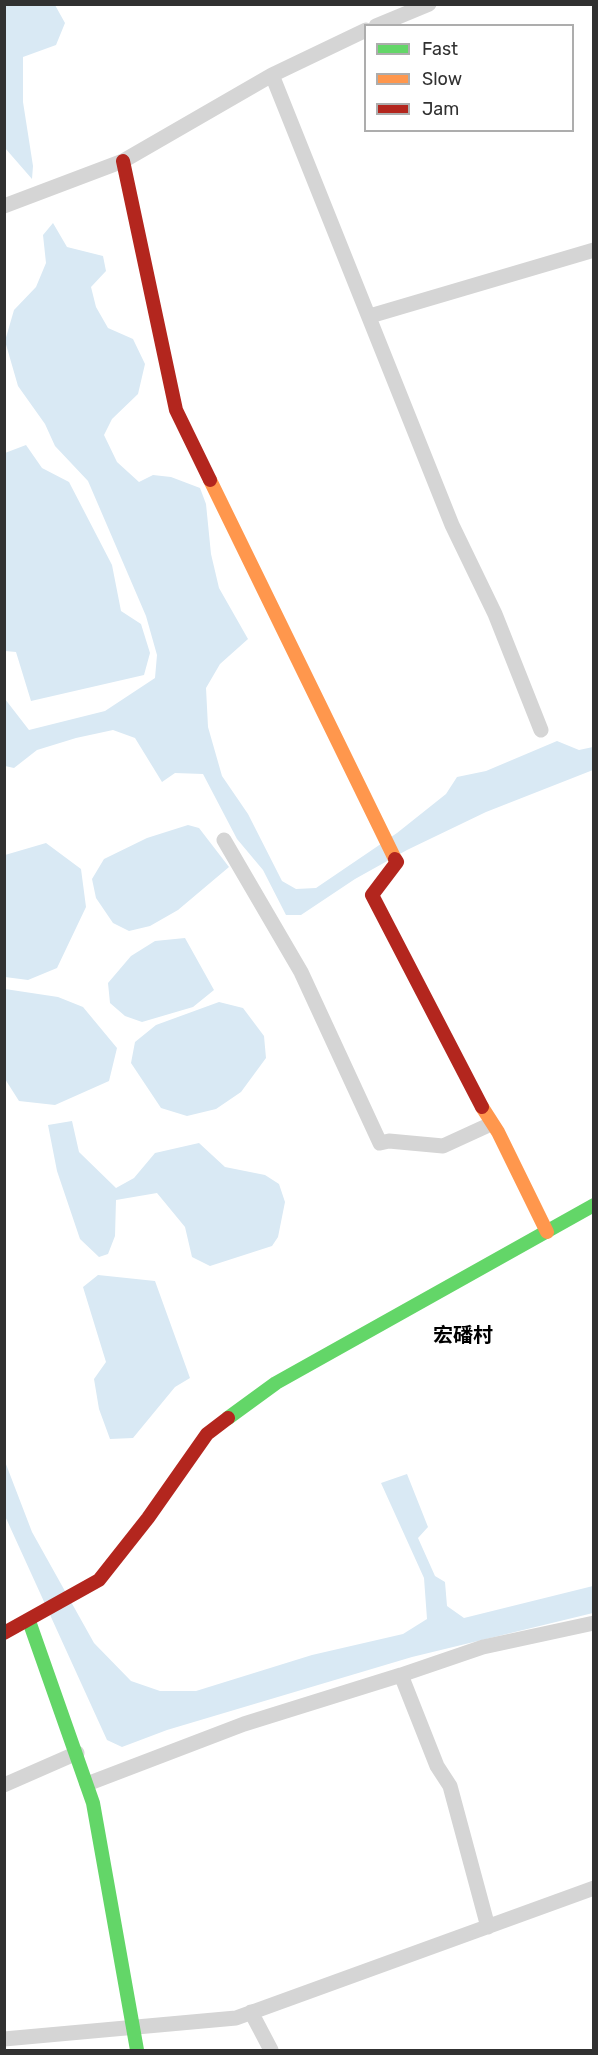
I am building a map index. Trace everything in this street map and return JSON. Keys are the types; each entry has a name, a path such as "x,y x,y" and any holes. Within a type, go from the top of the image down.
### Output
{"street":[{"path":"381,24 429,4"},
{"path":"4,206 123,160 272,75 364,31"},
{"path":"272,75 452,525 495,614 541,730"},
{"path":"123,160 176,410 397,862 372,895 491,1124 498,1132 547,1232"},
{"path":"370,316 594,250"},
{"path":"224,840 301,972 380,1143 389,1141 443,1146 491,1124"},
{"path":"4,1633 29,1622 99,1580 148,1518 207,1434 276,1383 594,1205"},
{"path":"29,1622 93,1803 131,2028 137,2050"},
{"path":"87,1784 244,1724 483,1647 594,1623"},
{"path":"400,1675 437,1766 450,1786 488,1927"},
{"path":"4,1785 77,1754"},
{"path":"4,2039 236,2018 594,1887"},
{"path":"251,2012 271,2050"}],"shaded area":[{"path":"5,4 55,5 65,23 56,45 23,57 23,102 33,166 32,179 5,148"},
{"path":"53,223 67,247 103,256 106,271 91,287 96,307 108,328 133,339 145,364 138,394 112,419 104,435 117,462 139,482 153,475 171,477 200,488 206,504 211,554 219,588 248,639 220,664 206,688 208,727 222,776 248,814 282,881 296,889 316,888 397,833 446,794 457,777 486,771 557,741 579,750 593,747 593,770 486,812 407,850 355,879 301,915 286,915 263,870 237,839 203,774 175,773 162,782 135,738 113,730 37,750 14,768 5,766 5,699 29,730 105,711 155,678 157,655 146,616 88,481 55,446 45,424 18,386 5,341 14,310 36,287 46,263 43,235"},
{"path":"26,445 42,468 69,482 112,565 121,611 141,624 150,653 144,675 31,701 16,652 5,651 5,453"},
{"path":"188,825 199,828 229,867 178,910 150,926 129,931 113,923 96,898 92,879 104,859 147,838"},
{"path":"46,843 81,869 86,907 57,968 28,980 5,977 5,855"},
{"path":"185,938 214,990 193,1007 142,1022 125,1016 110,1003 108,983 131,956 155,941"},
{"path":"5,989 58,997 83,1007 117,1048 109,1081 55,1105 19,1101 5,1079"},
{"path":"219,1002 243,1008 264,1036 266,1058 241,1092 216,1109 187,1116 161,1108 131,1063 135,1042 156,1025"},
{"path":"72,1121 79,1152 116,1188 134,1178 155,1153 199,1143 225,1167 265,1175 279,1184 285,1202 278,1237 272,1246 210,1266 192,1257 185,1227 157,1193 116,1200 115,1236 108,1254 99,1257 80,1239 57,1171 48,1125"},
{"path":"98,1275 155,1281 190,1378 175,1387 133,1438 110,1439 99,1409 94,1379 106,1362 83,1287"},
{"path":"4,1459 32,1532 94,1643 131,1681 160,1691 196,1691 312,1655 403,1634 427,1619 424,1578 381,1483 407,1474 428,1527 418,1538 435,1576 445,1582 447,1606 464,1618 593,1586 593,1613 412,1657 167,1730 122,1747 107,1740 5,1516"}],"traffic: fast":[{"path":"228,1418 276,1383 594,1205"},
{"path":"29,1621 93,1803 137,2050"}],"traffic: slow":[{"path":"210,480 395,859"},
{"path":"482,1107 498,1132 547,1232"}],"traffic: jam":[{"path":"123,161 176,410 210,480"},
{"path":"395,859 397,862 372,895 482,1107"},
{"path":"4,1633 99,1580 148,1518 207,1434 228,1418"}],"district":[{"name":"宏磻村","path":"463,1336"}]}
